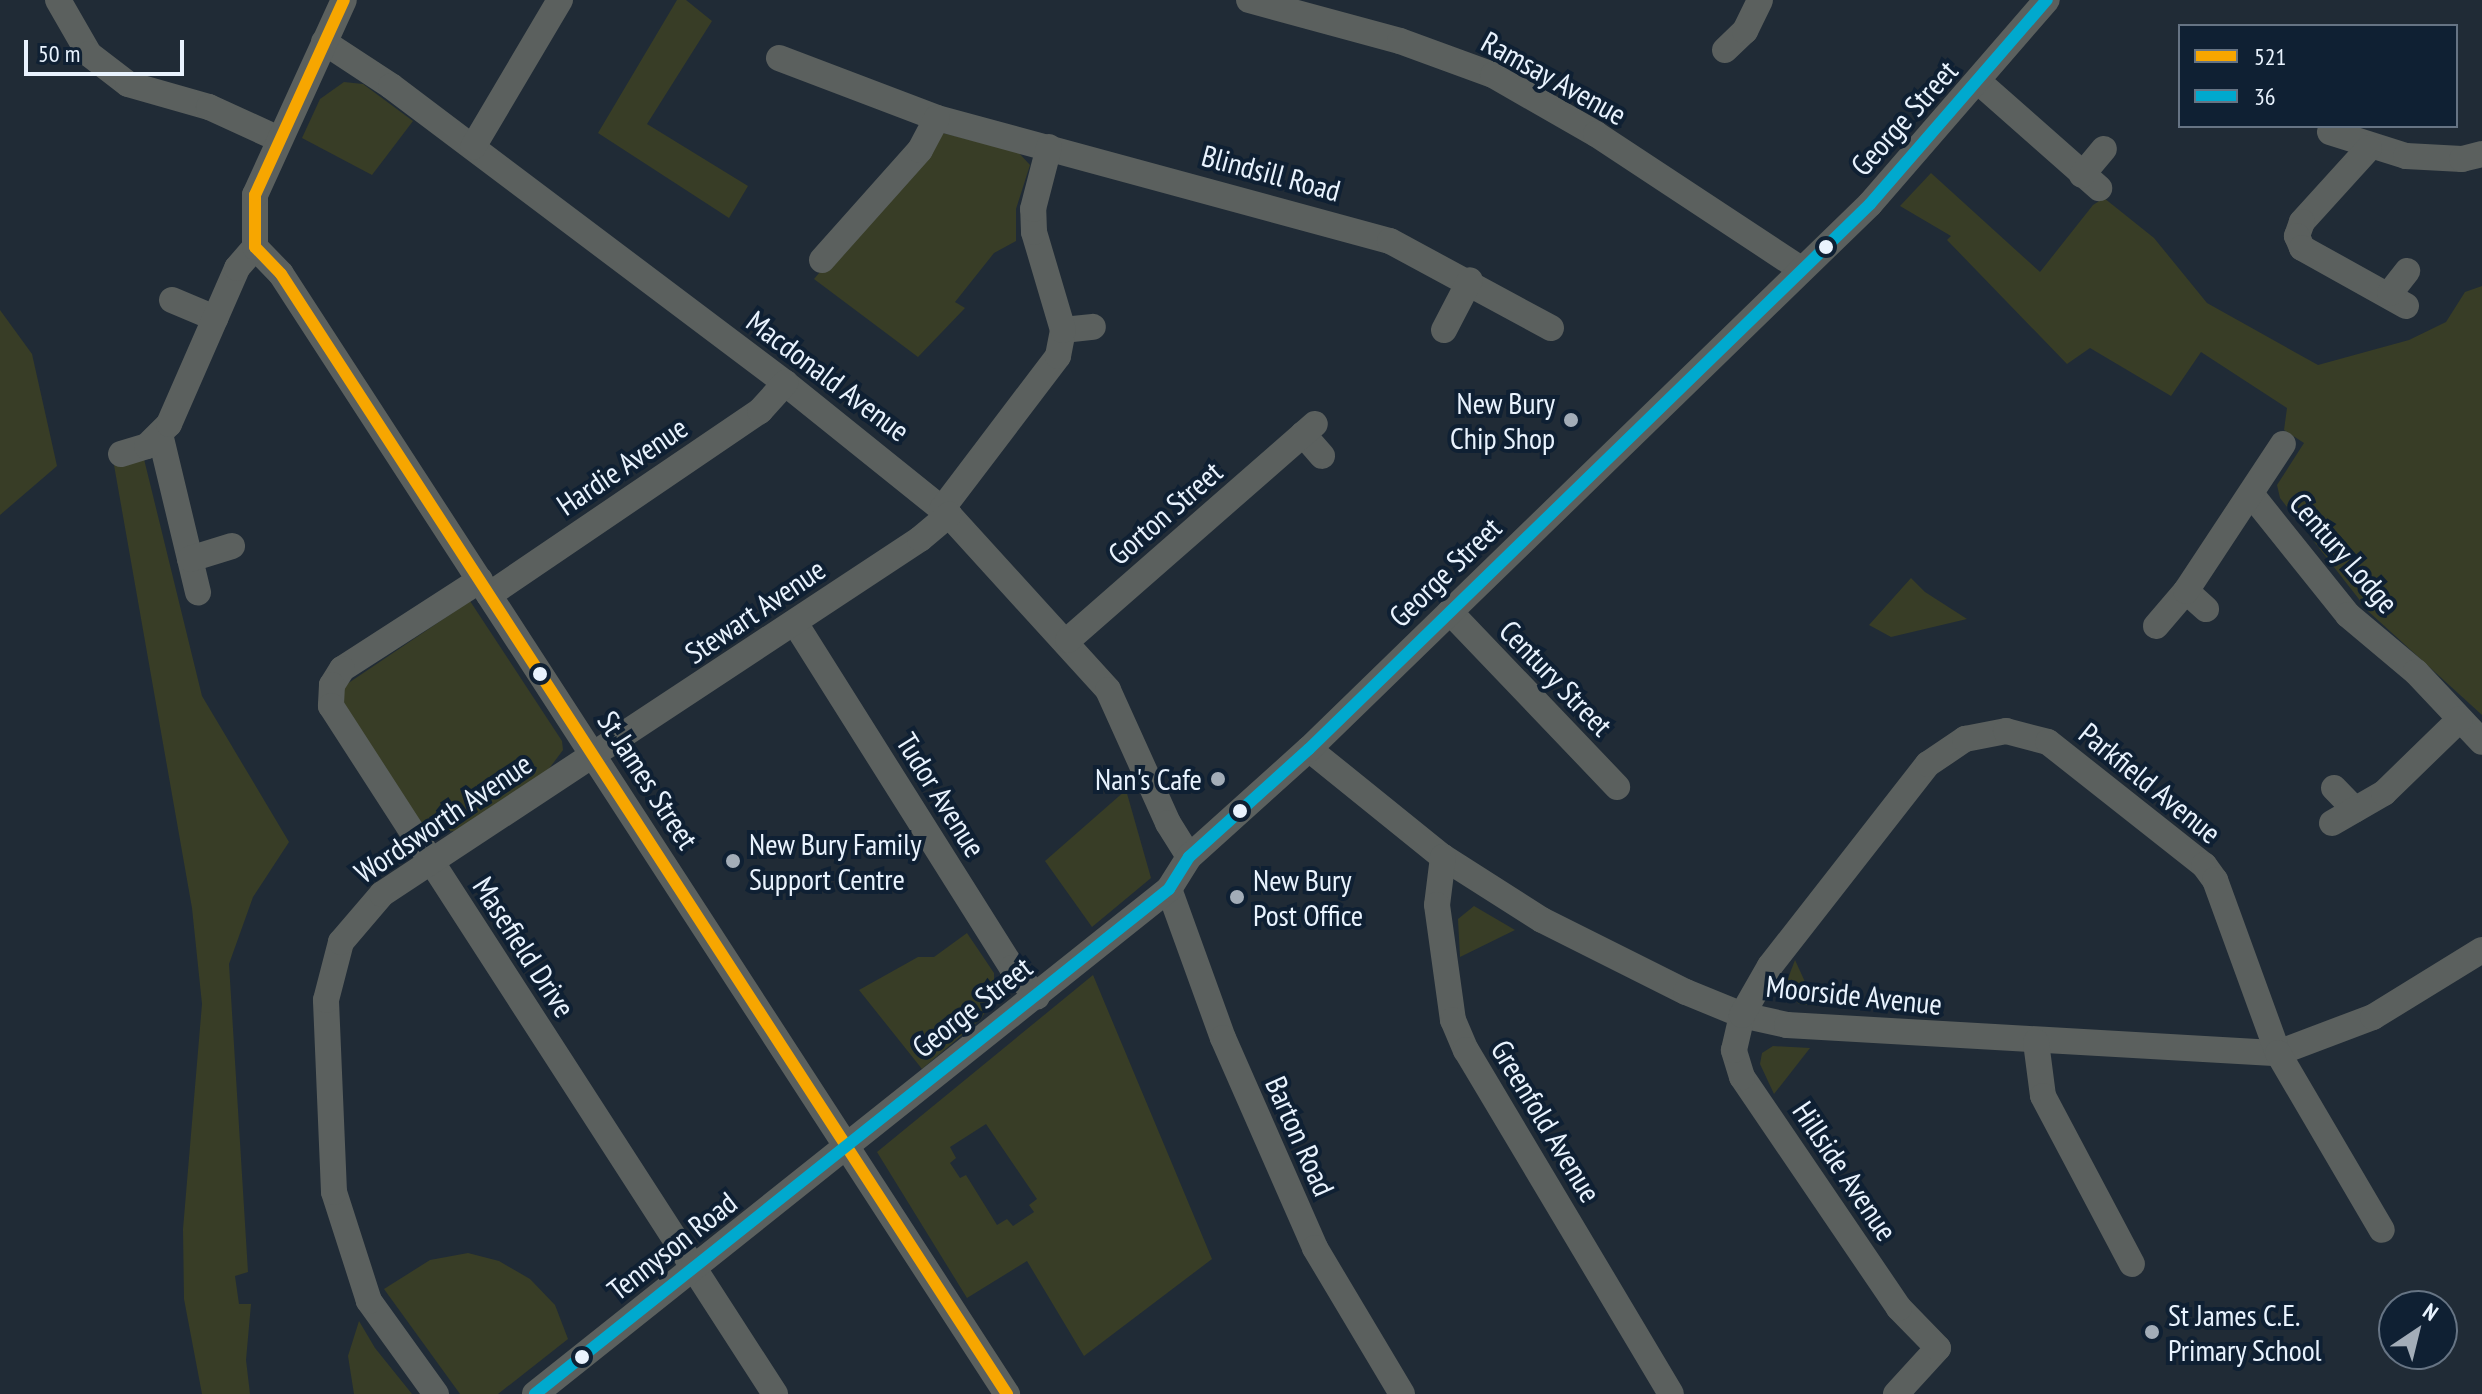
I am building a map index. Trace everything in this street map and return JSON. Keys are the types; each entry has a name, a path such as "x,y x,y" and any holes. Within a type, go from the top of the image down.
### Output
{"street":[{"path":"58,0 89,54 128,84 217,110 279,139"},
{"path":"121,454 147,446 160,434 237,268 255,247 255,195 344,0"},
{"path":"473,147 560,0"},
{"name":"Ramsay Avenue","path":"1249,0 1400,41 1493,75 1596,134 1801,269"},
{"path":"1739,43 1760,0"},
{"name":"George Street","path":"847,1146 1169,889 1189,857 1309,749 1902,172 2047,0"},
{"name":"Macdonald Avenue","path":"324,42 473,147 785,383 945,512 1068,640 1108,690 1168,823 1189,857"},
{"name":"Blindsill Road","path":"779,58 937,118 1342,225 1390,241 1470,280 1551,328"},
{"path":"1980,83 2090,182 2104,149"},
{"path":"822,260 920,150 937,118"},
{"path":"2330,132 2369,148 2435,159 2482,154"},
{"path":"945,512 1058,356 1063,330 1034,232 1035,201 1049,147"},
{"path":"2369,148 2302,222 2297,236 2306,251 2398,299 2407,271"},
{"name":"St James Street","path":"255,247 281,274 1007,1394"},
{"path":"1444,330 1470,280"},
{"path":"172,300 215,318"},
{"path":"1063,330 1093,327"},
{"name":"Hardie Avenue","path":"485,588 760,411 785,383"},
{"name":"Gorton Street","path":"1068,640 1309,429 1322,456"},
{"path":"160,434 198,592"},
{"name":"Century Lodge","path":"2156,626 2186,591 2283,444"},
{"name":"Century Lodge","path":"2251,494 2348,615 2416,672 2482,742"},
{"name":"Stewart Avenue","path":"594,756 795,623 945,512"},
{"path":"190,559 232,546"},
{"name":"Masefield Drive","path":"485,588 351,662 332,685 335,716 775,1394"},
{"path":"2186,591 2206,609"},
{"name":"Century Street","path":"1450,612 1617,787"},
{"name":"Tudor Avenue","path":"795,623 1012,968 1037,997"},
{"path":"2332,823 2404,776 2460,719"},
{"name":"Parkfield Avenue","path":"1742,1015 1770,966 1928,764 1965,739 2006,731 2027,734 2067,753 2204,865 2215,880 2278,1053 2382,1230"},
{"name":"Moorside Avenue","path":"1309,749 1443,857 1556,927 1742,1015 1827,1030 2278,1053"},
{"name":"Wordsworth Avenue","path":"436,1394 381,1322 354,1266 334,1192 327,1109 326,1000 337,951 364,910 431,861 594,756"},
{"path":"2334,788 2355,810"},
{"name":"Greenfold Avenue","path":"1443,857 1437,905 1453,1020 1466,1050 1671,1394"},
{"name":"Barton Road","path":"1169,889 1223,1038 1315,1248 1402,1394"},
{"path":"2278,1053 2373,1017 2482,950"},
{"name":"Hillside Avenue","path":"1742,1015 1734,1050 1742,1077 1899,1308 1938,1348 1896,1394"},
{"path":"2036,1042 2043,1096 2132,1264"},
{"name":"Tennyson Road","path":"535,1394 847,1146"}],"green space":[{"path":"677,0 686,0 712,21 647,124 748,186 729,218 598,133"},
{"path":"344,82 363,84 413,121 372,175 302,138 320,99"},
{"path":"939,132 1018,152 1030,165 1016,209 1016,241 994,253 955,302 965,308 918,357 814,279"},
{"path":"1931,173 2040,272 2093,205 2104,198 2154,238 2207,303 2318,365 2409,340 2446,322 2465,292 2482,286 2482,715 2369,612 2280,498 2277,485 2304,443 2284,430 2287,408 2201,352 2171,396 2090,348 2067,364 1947,240 1951,236 1900,206"},
{"path":"0,310 32,354 57,466 0,515"},
{"path":"144,459 202,696 289,842 253,897 229,964 248,1272 235,1276 239,1304 251,1304 246,1360 250,1394 202,1394 184,1299 183,1229 202,1004 192,908 114,465"},
{"path":"1911,578 1925,592 1967,619 1891,637 1869,625"},
{"path":"470,601 562,741 563,750 548,770 456,831 439,832 422,825 343,707 344,686"},
{"path":"1126,790 1151,878 1092,927 1045,861"},
{"path":"1474,906 1515,930 1460,957 1458,919"},
{"path":"967,933 994,973 994,997 981,1019 922,1069 859,990 918,957 934,957"},
{"path":"1795,960 1816,1006 1799,1004 1784,989"},
{"path":"1093,975 1212,1259 1084,1356 1027,1261 967,1298 877,1152","holes":["986,1124 1037,1199 1029,1205 1034,1212 1013,1226 1007,1219 997,1225 966,1175 960,1178 950,1163 956,1158 950,1147"]},
{"path":"1773,1046 1810,1048 1774,1094 1760,1064 1762,1053"},
{"path":"468,1253 499,1261 530,1279 555,1305 568,1339 498,1394 460,1394 384,1289 430,1260"},
{"path":"359,1321 375,1348 412,1394 354,1394 348,1356"}],"transit line":[{"name":"521","path":"255,247 255,195 344,0"},
{"name":"36","path":"535,1394 1169,889 1189,857 1309,749 1870,204 2047,0"},
{"name":"521","path":"255,247 281,274 1007,1394"}],"place":[{"name":"New Bury Chip Shop","path":"1571,420"},
{"name":"Nan's Cafe","path":"1218,779"},
{"name":"New Bury Family Support Centre","path":"733,861"},
{"name":"New Bury Post Office","path":"1237,897"},
{"name":"St James C.E. Primary School","path":"2152,1332"}]}
